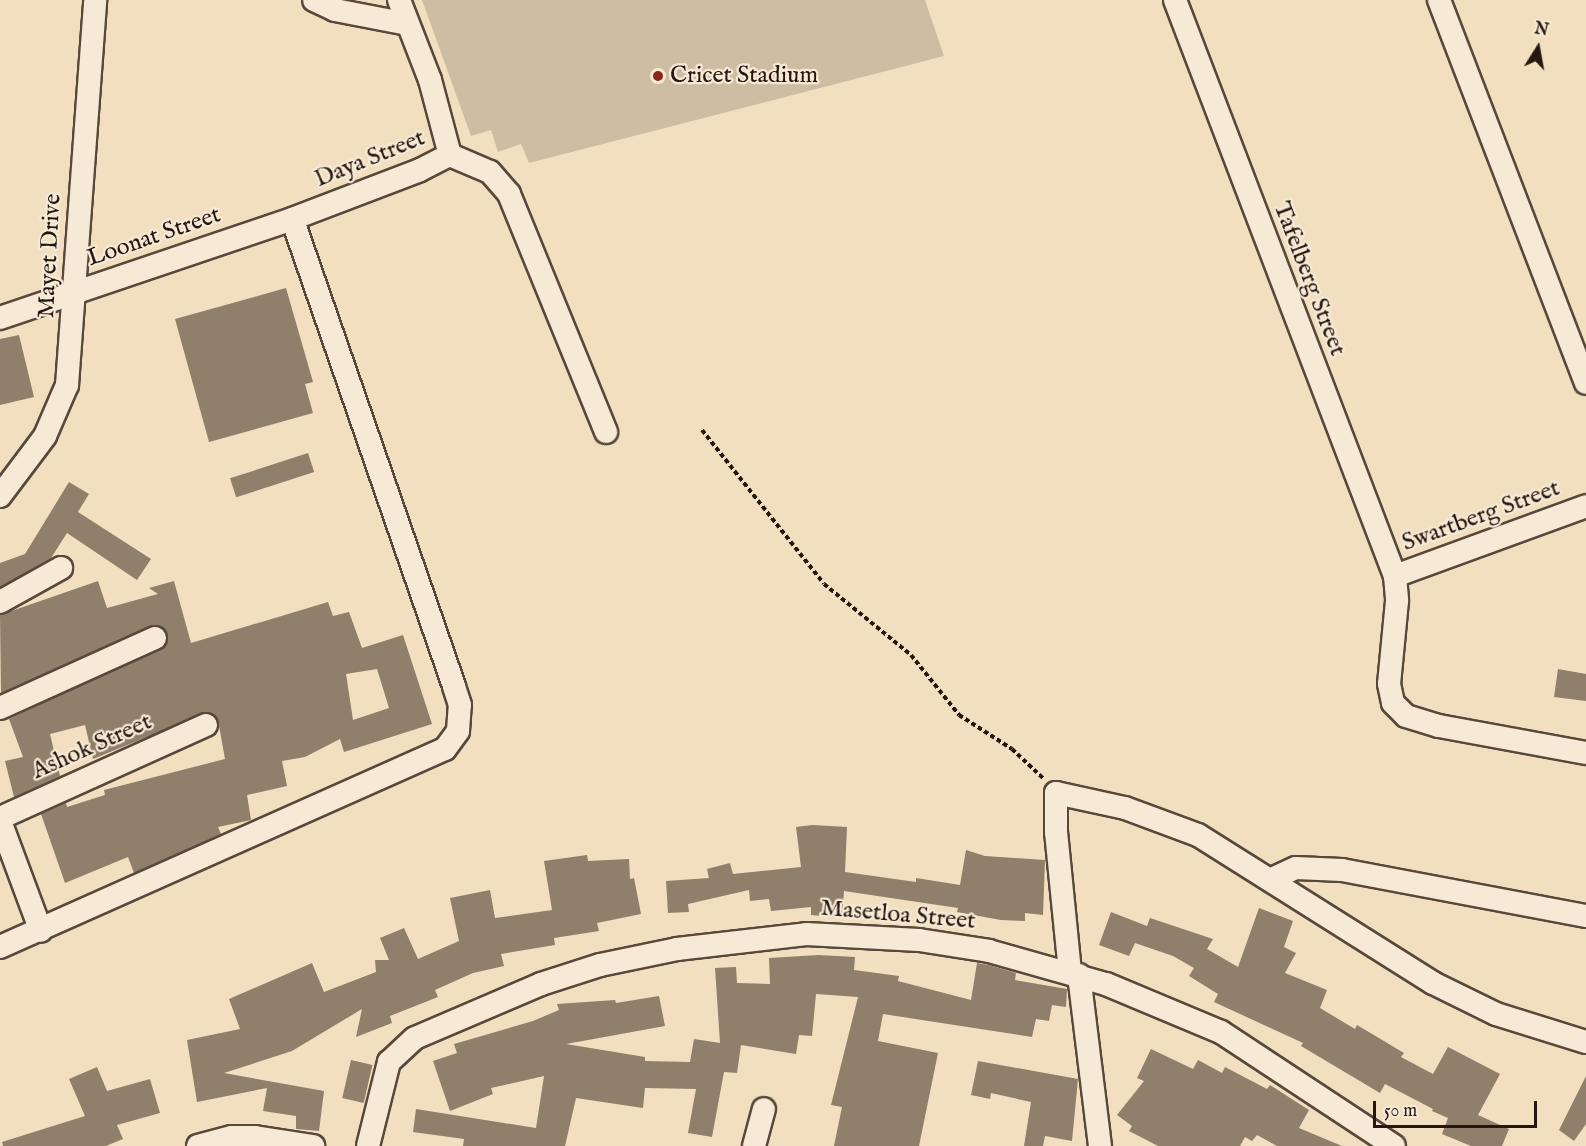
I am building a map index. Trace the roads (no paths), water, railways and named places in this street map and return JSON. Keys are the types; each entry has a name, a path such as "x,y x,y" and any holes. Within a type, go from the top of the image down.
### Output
{"street":[{"name":"Mayet Drive","path":"0,496 45,436 61,405 67,385 76,292 95,0"},
{"path":"314,0 335,10 408,24"},
{"name":"Daya Street","path":"292,219 420,170 450,155 430,80 399,0"},
{"name":"Tafelberg Street","path":"1175,0 1395,576 1397,601 1389,684 1400,711 1439,726 1586,753"},
{"path":"1439,0 1586,383"},
{"path":"450,155 490,172 509,194 606,432"},
{"name":"Loonat Street","path":"0,318 292,219"},
{"path":"0,947 41,931 445,749 458,730 460,705 454,686 292,219"},
{"name":"Swartberg Street","path":"1395,576 1586,506"},
{"path":"0,602 61,568"},
{"path":"0,708 155,638"},
{"name":"Ashok Street","path":"41,931 0,820 206,725"},
{"path":"1100,1146 1056,832 1056,793 1089,798 1166,820 1272,879 1433,983 1496,1014 1586,1042"},
{"path":"1272,879 1296,868 1342,870 1586,916"},
{"name":"Masetloa Street","path":"368,1146 389,1062 415,1038 541,984 600,965 747,939 853,934 989,951 1075,974 1164,1006 1221,1032 1394,1146"},
{"path":"754,1146 764,1109"},
{"path":"198,1146 232,1137 255,1137 313,1146"}],"place":[{"name":"Cricet Stadium","path":"658,76"}]}
